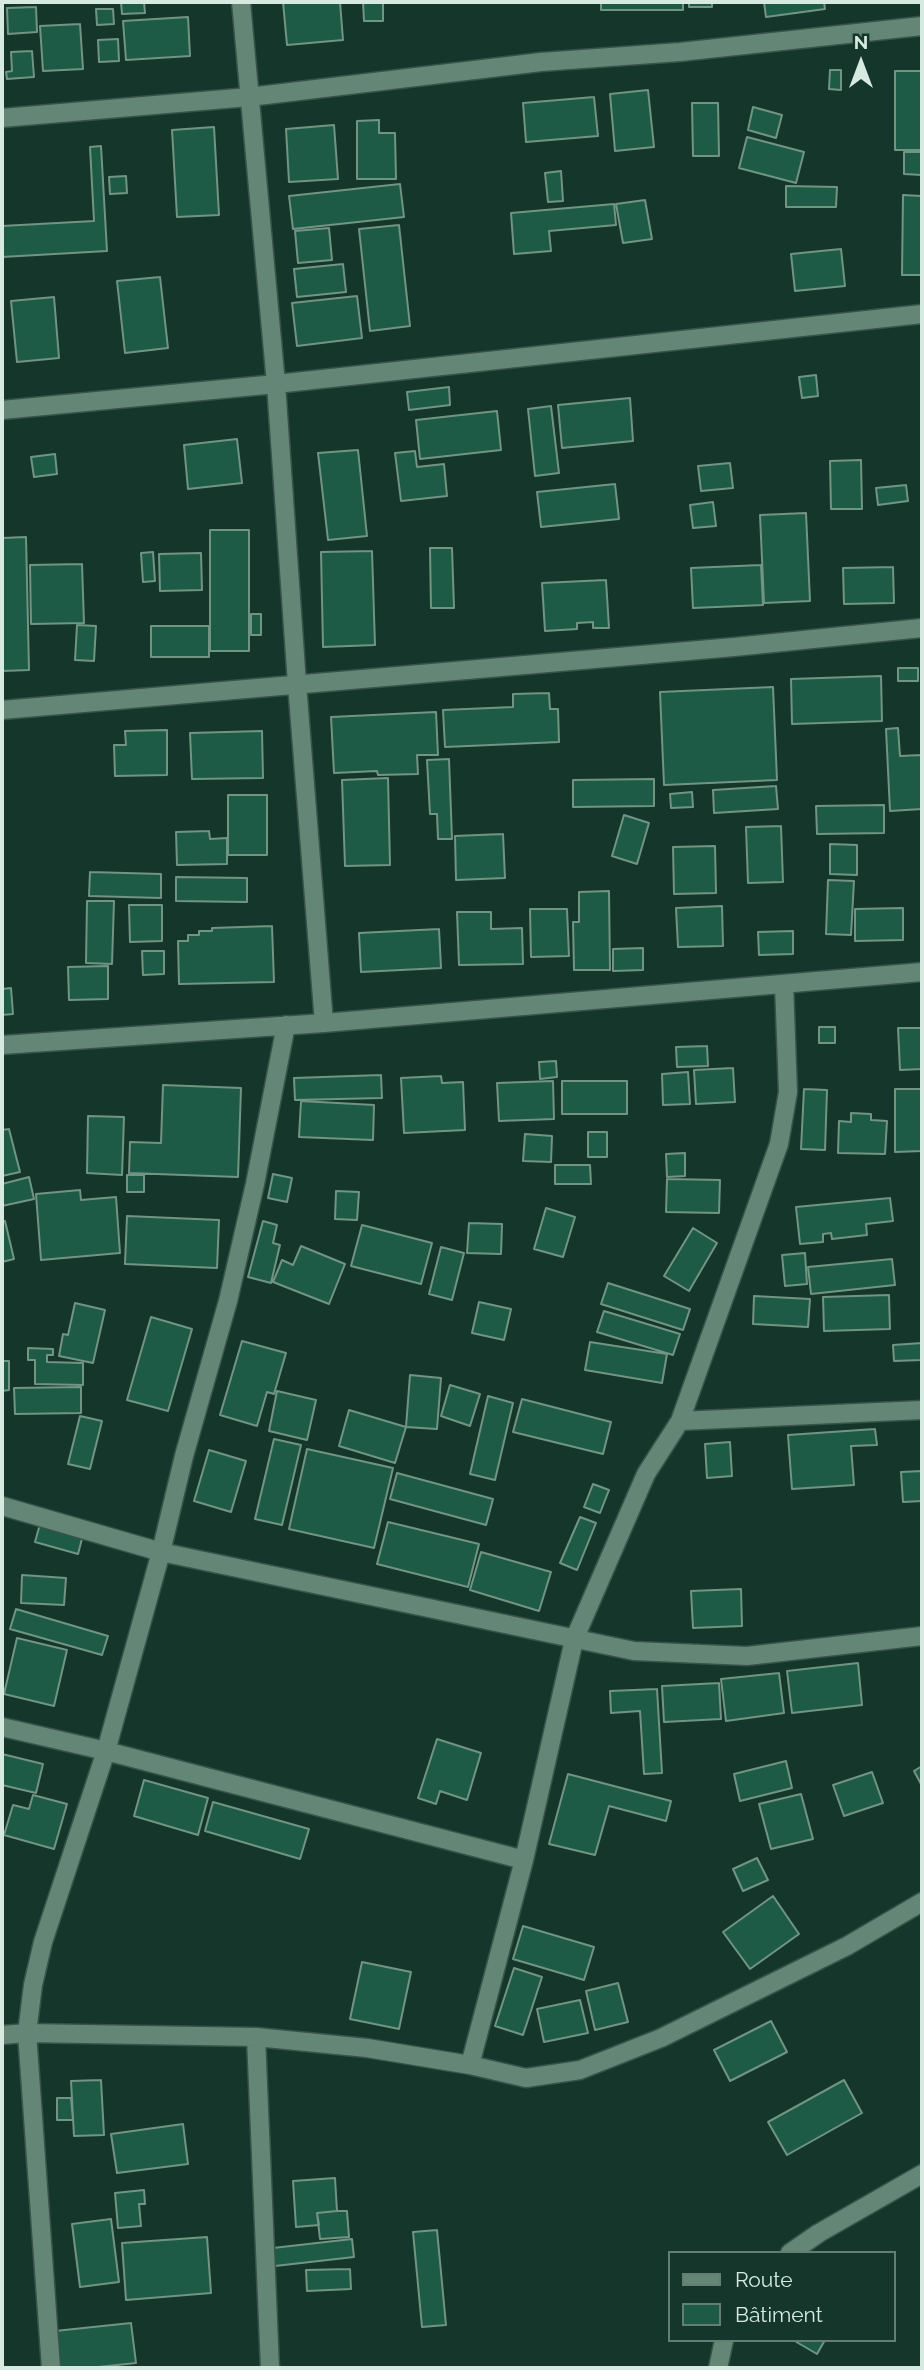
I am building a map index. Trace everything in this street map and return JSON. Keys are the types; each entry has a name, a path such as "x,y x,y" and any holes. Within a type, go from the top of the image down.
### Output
{"street":[{"path":"242,2 276,384 324,1023"},
{"path":"2,118 250,97 541,62 680,52 922,26"},
{"path":"2,410 276,384 922,314"},
{"path":"2,710 734,647 922,628"},
{"path":"2,1045 324,1023 922,972"},
{"path":"470,2065 524,1860 574,1640 646,1474 680,1421 779,1144 788,1092 784,984"},
{"path":"51,2368 27,2033 33,1985 43,1942 106,1751 228,1301 255,1184 286,1025"},
{"path":"680,1421 922,1410"},
{"path":"2,1506 161,1552 634,1651 747,1657 922,1636"},
{"path":"2,1727 106,1751 524,1860"},
{"path":"2,2035 256,2036 367,2048 470,2065 526,2078 580,2070 661,2038 847,1946 922,1902"},
{"path":"256,2036 270,2368"},
{"path":"793,2251 922,2174"},
{"path":"718,2368 724,2342"}],"building":[{"path":"121,2 144,2 145,13 122,14"},
{"path":"283,2 340,2 343,40 287,45"},
{"path":"363,2 383,2 383,21 364,21"},
{"path":"601,2 683,2 683,10 601,10"},
{"path":"689,2 712,2 712,7 689,7"},
{"path":"764,2 824,2 825,9 766,17"},
{"path":"36,7 37,32 8,34 7,8"},
{"path":"96,9 113,9 114,24 97,25"},
{"path":"188,17 190,56 126,60 123,21"},
{"path":"80,24 83,69 43,71 40,26"},
{"path":"118,39 119,61 99,62 98,40"},
{"path":"32,51 34,77 7,79 6,72 12,71 11,52"},
{"path":"830,70 841,70 841,90 829,89"},
{"path":"895,71 922,71 922,150 895,150"},
{"path":"648,90 654,147 615,151 610,94"},
{"path":"594,97 598,136 526,142 523,103"},
{"path":"692,103 718,103 719,156 693,156"},
{"path":"753,107 782,115 776,138 748,130"},
{"path":"379,120 379,133 395,133 396,179 357,179 357,121"},
{"path":"334,125 338,179 289,182 286,129"},
{"path":"214,127 219,215 177,217 172,130"},
{"path":"747,137 804,152 796,183 739,168"},
{"path":"101,146 107,251 2,257 2,226 94,221 90,147"},
{"path":"904,152 922,152 922,175 904,174"},
{"path":"561,171 563,201 548,202 545,173"},
{"path":"126,176 127,193 110,194 109,177"},
{"path":"400,184 404,217 293,229 289,196"},
{"path":"786,186 837,187 836,207 786,207"},
{"path":"903,195 922,196 922,275 902,275"},
{"path":"645,200 652,239 623,243 616,204"},
{"path":"614,204 616,225 549,231 551,251 514,254 511,213"},
{"path":"399,225 410,326 370,331 359,229"},
{"path":"329,228 332,260 298,263 295,231"},
{"path":"841,249 845,286 795,291 791,254"},
{"path":"343,264 346,292 297,297 294,269"},
{"path":"160,277 168,348 125,353 117,281"},
{"path":"357,296 362,338 297,346 292,303"},
{"path":"54,297 59,358 17,362 11,301"},
{"path":"816,375 818,396 802,398 799,377"},
{"path":"449,387 450,405 409,410 407,392"},
{"path":"630,398 633,441 562,448 558,405"},
{"path":"551,406 559,473 535,476 528,409"},
{"path":"497,411 501,450 420,459 416,420"},
{"path":"237,439 242,483 188,489 184,445"},
{"path":"358,450 367,536 328,540 318,453"},
{"path":"415,451 417,467 444,464 447,496 401,501 395,453"},
{"path":"55,454 57,474 34,477 31,457"},
{"path":"861,460 862,509 831,509 830,461"},
{"path":"730,463 733,488 701,491 698,466"},
{"path":"615,484 619,519 541,527 537,492"},
{"path":"906,485 908,501 878,505 876,488"},
{"path":"713,502 716,526 693,528 690,505"},
{"path":"806,513 810,601 764,603 760,515"},
{"path":"210,530 249,530 249,651 210,651"},
{"path":"26,537 29,670 2,671 2,538"},
{"path":"430,548 452,548 454,608 431,608"},
{"path":"372,551 375,645 323,647 321,552"},
{"path":"153,552 155,581 143,582 141,553"},
{"path":"201,553 202,590 160,591 159,554"},
{"path":"82,564 84,623 31,624 30,565"},
{"path":"761,565 763,605 693,608 691,568"},
{"path":"893,567 894,603 844,604 843,568"},
{"path":"606,580 609,628 593,628 593,622 577,623 577,629 545,631 542,583"},
{"path":"251,614 261,614 261,635 251,635"},
{"path":"77,625 96,626 94,661 75,660"},
{"path":"151,626 209,626 209,657 151,657"},
{"path":"898,668 918,668 918,681 898,681"},
{"path":"881,676 882,721 792,724 791,679"},
{"path":"773,687 777,780 664,785 660,692"},
{"path":"549,693 550,709 558,709 559,742 445,747 443,710 513,707 513,694"},
{"path":"436,712 438,755 417,755 418,774 378,775 377,771 334,773 331,717"},
{"path":"898,728 900,756 922,755 922,809 890,811 886,729"},
{"path":"167,730 167,775 115,776 114,745 126,745 125,731"},
{"path":"262,731 263,778 192,779 190,733"},
{"path":"449,759 452,839 438,839 437,814 430,814 427,760"},
{"path":"388,778 390,865 345,866 342,780"},
{"path":"654,779 654,806 573,807 573,780"},
{"path":"776,786 778,809 714,813 713,790"},
{"path":"692,792 693,807 671,808 670,794"},
{"path":"228,795 267,795 267,855 228,855"},
{"path":"884,805 884,833 817,834 816,806"},
{"path":"624,815 649,823 637,864 612,856"},
{"path":"781,826 783,882 748,883 746,827"},
{"path":"209,831 210,839 227,838 227,864 177,865 176,832"},
{"path":"503,834 505,878 456,880 455,836"},
{"path":"830,844 857,845 857,875 830,874"},
{"path":"715,846 716,893 674,894 673,847"},
{"path":"90,872 161,874 161,898 89,896"},
{"path":"176,877 247,878 247,902 176,901"},
{"path":"828,880 854,881 851,935 826,934"},
{"path":"609,891 610,970 574,970 573,922 579,922 579,892"},
{"path":"87,901 114,901 112,964 86,963"},
{"path":"129,905 162,905 162,941 130,942"},
{"path":"722,906 723,946 678,947 676,908"},
{"path":"903,908 903,940 855,941 855,909"},
{"path":"530,909 567,909 569,956 531,957"},
{"path":"457,912 491,912 491,929 522,928 523,964 459,965"},
{"path":"272,926 274,982 179,984 178,941 188,941 188,935 199,935 199,931 212,931 212,928"},
{"path":"439,929 441,968 361,972 359,933"},
{"path":"793,931 793,954 759,955 758,932"},
{"path":"643,948 643,970 613,971 613,949"},
{"path":"142,951 164,951 164,974 143,975"},
{"path":"108,966 108,999 69,1000 68,967"},
{"path":"11,988 13,1014 2,1015 2,989"},
{"path":"819,1027 835,1027 835,1043 819,1043"},
{"path":"898,1028 922,1028 922,1069 900,1070"},
{"path":"707,1046 708,1066 677,1067 676,1047"},
{"path":"556,1061 557,1077 540,1079 539,1062"},
{"path":"733,1068 735,1102 696,1104 694,1070"},
{"path":"688,1072 690,1104 663,1105 662,1074"},
{"path":"381,1075 382,1098 295,1100 294,1078"},
{"path":"441,1076 442,1083 463,1082 465,1130 404,1133 401,1078"},
{"path":"553,1081 554,1119 499,1121 497,1083"},
{"path":"562,1081 627,1081 627,1114 562,1114"},
{"path":"163,1085 241,1088 238,1177 129,1173 130,1142 161,1143"},
{"path":"804,1089 827,1090 825,1150 801,1149"},
{"path":"895,1089 922,1089 922,1151 895,1152"},
{"path":"301,1101 374,1105 373,1140 299,1137"},
{"path":"851,1113 871,1114 871,1120 887,1121 885,1154 838,1153 839,1121 851,1122"},
{"path":"88,1116 124,1117 122,1175 87,1173"},
{"path":"9,1129 20,1172 2,1176 2,1130"},
{"path":"588,1132 607,1132 607,1157 588,1157"},
{"path":"525,1134 552,1136 551,1162 523,1161"},
{"path":"685,1153 685,1176 667,1177 666,1154"},
{"path":"555,1165 590,1165 591,1184 555,1184"},
{"path":"273,1174 292,1178 287,1202 268,1198"},
{"path":"127,1175 144,1175 144,1192 127,1192"},
{"path":"29,1177 34,1199 2,1206 2,1184"},
{"path":"667,1179 720,1180 719,1213 666,1212"},
{"path":"80,1190 81,1200 116,1197 120,1253 41,1260 36,1194"},
{"path":"336,1191 359,1192 357,1220 335,1219"},
{"path":"890,1198 893,1221 866,1224 867,1235 832,1239 831,1233 823,1234 823,1242 800,1244 796,1207"},
{"path":"546,1208 575,1217 563,1257 534,1249"},
{"path":"127,1216 219,1220 217,1268 125,1264"},
{"path":"5,1221 14,1259 2,1262 2,1222"},
{"path":"263,1221 277,1225 273,1243 280,1245 271,1283 248,1277"},
{"path":"469,1223 502,1224 501,1254 467,1253"},
{"path":"362,1225 432,1243 421,1284 351,1266"},
{"path":"693,1228 717,1243 689,1291 664,1276"},
{"path":"301,1246 345,1264 329,1304 273,1282 282,1260 293,1265"},
{"path":"441,1247 464,1253 452,1300 429,1294"},
{"path":"805,1253 807,1284 785,1286 782,1255"},
{"path":"892,1259 895,1285 811,1294 808,1267"},
{"path":"608,1283 690,1309 683,1330 601,1304"},
{"path":"889,1295 890,1329 824,1331 823,1297"},
{"path":"754,1296 810,1299 808,1327 753,1324"},
{"path":"479,1302 511,1309 504,1340 472,1333"},
{"path":"75,1303 105,1310 93,1363 59,1356 63,1334 68,1335"},
{"path":"604,1311 680,1334 673,1355 597,1332"},
{"path":"151,1317 192,1329 168,1411 127,1400"},
{"path":"242,1341 286,1353 274,1394 267,1392 257,1426 220,1415"},
{"path":"590,1342 667,1354 662,1383 585,1370"},
{"path":"922,1343 922,1360 894,1361 893,1345"},
{"path":"28,1348 53,1349 53,1355 47,1355 47,1362 83,1363 83,1385 35,1384 35,1360 28,1360"},
{"path":"2,1361 9,1361 9,1390 2,1391"},
{"path":"410,1375 441,1378 437,1429 406,1427"},
{"path":"450,1385 480,1394 470,1426 441,1416"},
{"path":"81,1387 81,1413 15,1414 14,1388"},
{"path":"277,1391 316,1400 307,1440 269,1431"},
{"path":"488,1396 513,1403 495,1480 470,1474"},
{"path":"522,1399 611,1422 603,1454 513,1432"},
{"path":"349,1410 406,1427 395,1463 339,1446"},
{"path":"80,1416 102,1421 90,1469 68,1464"},
{"path":"875,1429 877,1445 851,1446 854,1485 792,1489 788,1435"},
{"path":"274,1439 301,1445 282,1525 255,1519"},
{"path":"730,1442 732,1476 707,1478 705,1444"},
{"path":"307,1449 393,1468 374,1548 289,1529"},
{"path":"209,1450 246,1461 231,1512 194,1501"},
{"path":"922,1471 922,1501 903,1502 901,1472"},
{"path":"397,1473 493,1499 486,1525 390,1499"},
{"path":"593,1484 609,1490 600,1513 584,1507"},
{"path":"580,1517 596,1523 577,1570 560,1563"},
{"path":"388,1522 479,1544 468,1587 377,1564"},
{"path":"40,1524 83,1535 78,1554 35,1542"},
{"path":"481,1552 551,1572 539,1611 470,1590"},
{"path":"22,1575 66,1578 64,1605 21,1603"},
{"path":"741,1589 742,1626 693,1628 691,1591"},
{"path":"16,1609 108,1636 102,1655 10,1629"},
{"path":"17,1638 67,1650 54,1706 4,1694"},
{"path":"858,1663 862,1705 792,1713 787,1671"},
{"path":"779,1673 784,1713 726,1721 721,1679"},
{"path":"719,1683 721,1719 664,1722 662,1686"},
{"path":"657,1689 662,1773 644,1774 640,1711 611,1713 610,1691"},
{"path":"437,1739 481,1753 467,1800 440,1791 436,1804 418,1798"},
{"path":"2,1754 43,1764 36,1793 2,1785"},
{"path":"786,1761 792,1788 740,1801 734,1774"},
{"path":"922,1766 922,1786 914,1771"},
{"path":"872,1772 883,1803 844,1816 833,1785"},
{"path":"568,1774 671,1801 666,1821 609,1806 595,1855 549,1844"},
{"path":"144,1780 208,1798 198,1835 134,1816"},
{"path":"801,1794 813,1839 771,1849 759,1804"},
{"path":"33,1795 67,1804 54,1849 4,1835 13,1805 29,1809"},
{"path":"213,1802 309,1829 300,1859 205,1831"},
{"path":"757,1858 768,1880 743,1891 733,1869"},
{"path":"773,1896 799,1934 750,1969 723,1932"},
{"path":"523,1926 594,1947 584,1980 513,1959"},
{"path":"362,1962 411,1972 399,2029 350,2019"},
{"path":"514,1968 542,1977 523,2035 495,2026"},
{"path":"618,1983 628,2022 595,2030 586,1991"},
{"path":"580,2000 588,2033 544,2042 537,2009"},
{"path":"771,2021 787,2052 730,2081 714,2050"},
{"path":"101,2080 104,2135 74,2136 71,2081"},
{"path":"844,2080 862,2113 787,2155 768,2122"},
{"path":"57,2098 71,2098 73,2120 57,2120"},
{"path":"183,2124 188,2164 117,2173 111,2134"},
{"path":"335,2178 337,2211 317,2213 319,2225 296,2227 293,2181"},
{"path":"144,2190 145,2204 139,2204 141,2226 118,2228 115,2193"},
{"path":"347,2211 349,2237 320,2239 317,2213"},
{"path":"111,2219 119,2282 80,2287 72,2224"},
{"path":"437,2230 446,2325 422,2327 413,2232"},
{"path":"207,2237 211,2293 126,2300 122,2243"},
{"path":"352,2239 354,2257 275,2266 273,2248"},
{"path":"350,2269 351,2289 307,2291 306,2270"},
{"path":"131,2323 136,2363 59,2368 55,2331"},
{"path":"796,2342 824,2342 817,2354"}]}
